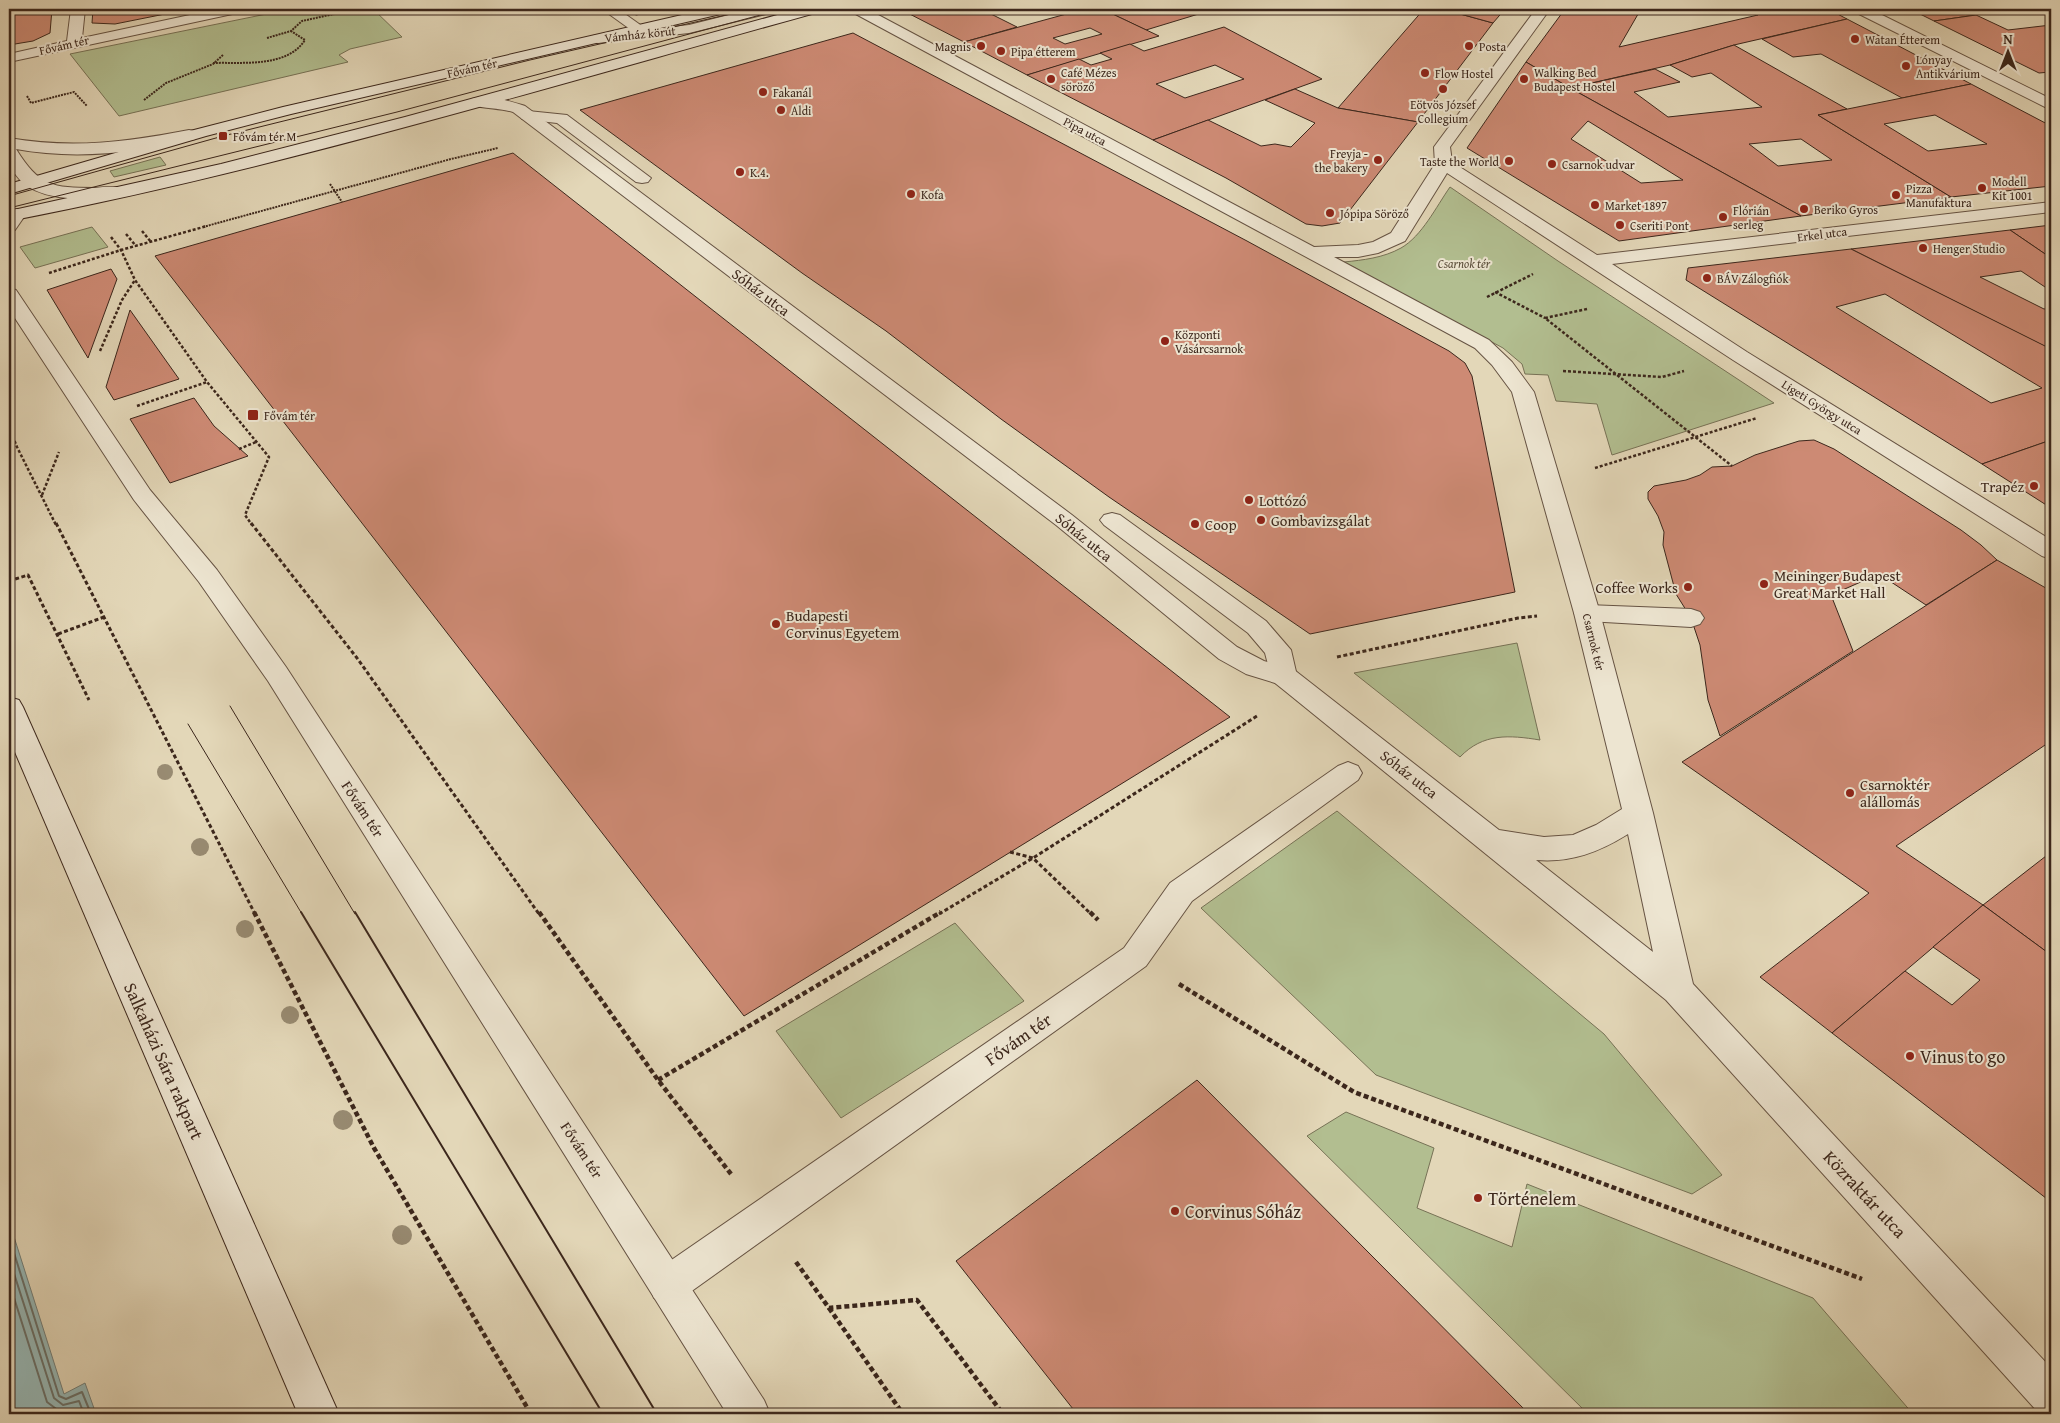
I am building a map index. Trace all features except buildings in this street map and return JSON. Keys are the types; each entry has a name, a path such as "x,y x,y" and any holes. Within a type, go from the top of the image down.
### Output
{"street":[{"path":"74,43 78,9"},
{"name":"Fővám tér","path":"9,58 237,9"},
{"path":"609,9 639,29"},
{"name":"Vámház körút","path":"598,39 725,9"},
{"name":"Vámház körút","path":"598,39 689,29 769,9"},
{"name":"Vámház körút","path":"478,102 814,9"},
{"name":"Pipa utca","path":"856,9 1313,252"},
{"path":"1313,252 1358,251 1378,247 1398,237 1444,164 1442,147 1543,9"},
{"path":"1860,9 2051,105"},
{"name":"Vámház körút","path":"629,59 689,29"},
{"name":"Fővám tér","path":"9,189 200,133 289,110 598,39"},
{"path":"11,219 116,192 222,169 478,102"},
{"name":"Sóház utca","path":"478,102 503,104 519,109 1064,520 1228,653 1255,668 1290,680 1678,990"},
{"path":"528,116 561,118 642,178"},
{"name":"Fővám tér","path":"9,143 38,149 63,151 116,149 200,133"},
{"path":"9,151 20,169 33,182 50,189 81,194 116,192"},
{"path":"1444,164 1593,262"},
{"name":"Erkel utca","path":"1593,262 2051,207"},
{"name":"Csarnok tér","path":"1313,252 1482,344 1498,356 1523,392 1587,613 1638,813 1678,990"},
{"name":"Ligeti György utca","path":"1593,262 2051,551"},
{"name":"Fővám tér","path":"9,294 142,495 208,576 277,674 750,1414"},
{"path":"1112,520 1257,627 1278,650 1290,680"},
{"path":"1587,613 1692,618"},
{"name":"Salkaházi Sára rakpart","path":"9,707 319,1414"},
{"name":"Fővám tér","path":"668,1285 1135,957 1181,892 1348,773"},
{"path":"1492,840 1535,849 1574,847 1608,831 1638,813"},
{"name":"Közraktár utca","path":"1678,990 2051,1397"}],"path":[{"path":"213,64 262,60 284,56 298,50 305,40 291,32"},
{"path":"144,100 166,83"},
{"path":"27,96 31,103 74,92 90,109"},
{"path":"46,274 121,250 451,158 504,146"},
{"path":"336,191 342,202"},
{"path":"121,250 135,280 207,382 268,457 245,515 357,658 658,1080 764,1218 903,1414"},
{"path":"1480,300 1558,262 1593,262"},
{"path":"86,412 122,300 135,280"},
{"path":"1495,292 1545,318 1732,466"},
{"path":"1545,318 1588,308"},
{"path":"1508,368 1662,377 1740,356"},
{"path":"86,412 207,382"},
{"path":"1551,490 1582,485 1594,468 1811,401"},
{"path":"9,427 17,447 374,1148 531,1414"},
{"path":"239,449 256,442"},
{"path":"9,581 28,575 89,700"},
{"path":"658,1080 1034,858 1256,717 1290,680 1323,660 1518,618 1587,613"},
{"path":"58,634 104,617"},
{"path":"1010,852 1034,858 1135,957 1354,1092 1862,1279"},
{"path":"829,1308 917,1300 1003,1414"}],"green space":[{"path":"291,9 373,9 402,37 350,49 339,55 348,62 119,116 70,54"},
{"path":"160,157 166,165 114,177 110,171"},
{"name":"Csarnok tér","path":"1450,187 1558,261 1774,403 1612,455 1597,404 1556,401 1548,375 1525,374 1522,364 1503,348 1344,262 1380,256 1409,243 1422,229"},
{"path":"92,227 108,247 35,268 20,247"},
{"path":"1517,643 1540,740 1507,737 1487,740 1469,749 1460,757 1354,673"},
{"path":"1337,811 1604,1034 1722,1175 1692,1194 1376,1075 1201,908"},
{"path":"955,923 1024,1001 841,1118 776,1031"},
{"path":"1346,1112 1434,1148 1417,1208 1512,1247 1527,1184 1813,1298 1913,1414 1588,1414 1307,1136"}],"water":[{"path":"9,1221 64,1394 85,1383 96,1414 9,1414"}],"tram line":[{"path":"9,196 223,136 530,60 752,9"},
{"path":"9,208 397,112 783,9"},
{"path":"230,706 355,914"},
{"path":"188,724 302,914"},
{"path":"301,912 603,1414"},
{"path":"355,912 657,1414"}],"place":[{"name":"Watan Étterem","path":"1855,39"},
{"name":"Magnis","path":"981,46"},
{"name":"Posta","path":"1469,46"},
{"name":"Pipa étterem","path":"1001,51"},
{"name":"Lónyay Antikvárium","path":"1906,66"},
{"name":"Flow Hostel","path":"1425,73"},
{"name":"Café Mézes söröző","path":"1051,79"},
{"name":"Walking Bed Budapest Hostel","path":"1524,79"},
{"name":"Eötvös József Collegium","path":"1443,89"},
{"name":"Fakanál","path":"763,92"},
{"name":"Aldi","path":"781,110"},
{"name":"Fővám tér M","path":"223,136"},
{"name":"Freyja - the bakery","path":"1378,160"},
{"name":"Taste the World","path":"1509,161"},
{"name":"Csarnok udvar","path":"1552,164"},
{"name":"K.4.","path":"740,172"},
{"name":"Modell Kit 1001","path":"1982,188"},
{"name":"Kofa","path":"911,194"},
{"name":"Pizza Manufaktura","path":"1896,195"},
{"name":"Market 1897","path":"1595,205"},
{"name":"Beriko Gyros","path":"1804,209"},
{"name":"Jópipa Söröző","path":"1330,213"},
{"name":"Flórián serleg","path":"1723,217"},
{"name":"Cseriti Pont","path":"1620,225"},
{"name":"Henger Studio","path":"1923,248"},
{"name":"BÁV Zálogfiók","path":"1707,278"},
{"name":"Központi Vásárcsarnok","path":"1165,341"},
{"name":"Fővám tér","path":"253,415"},
{"name":"Trapéz","path":"2034,486"},
{"name":"Lottózó","path":"1249,500"},
{"name":"Gombavizsgálat","path":"1261,520"},
{"name":"Coop","path":"1195,524"},
{"name":"Meininger Budapest Great Market Hall","path":"1764,584"},
{"name":"Coffee Works","path":"1688,587"},
{"name":"Budapesti Corvinus Egyetem","path":"776,624"},
{"name":"Csarnoktér alállomás","path":"1850,793"},
{"name":"Vinus to go","path":"1910,1056"},
{"name":"Történelem","path":"1478,1198"},
{"name":"Corvinus Sóház","path":"1175,1211"}]}
